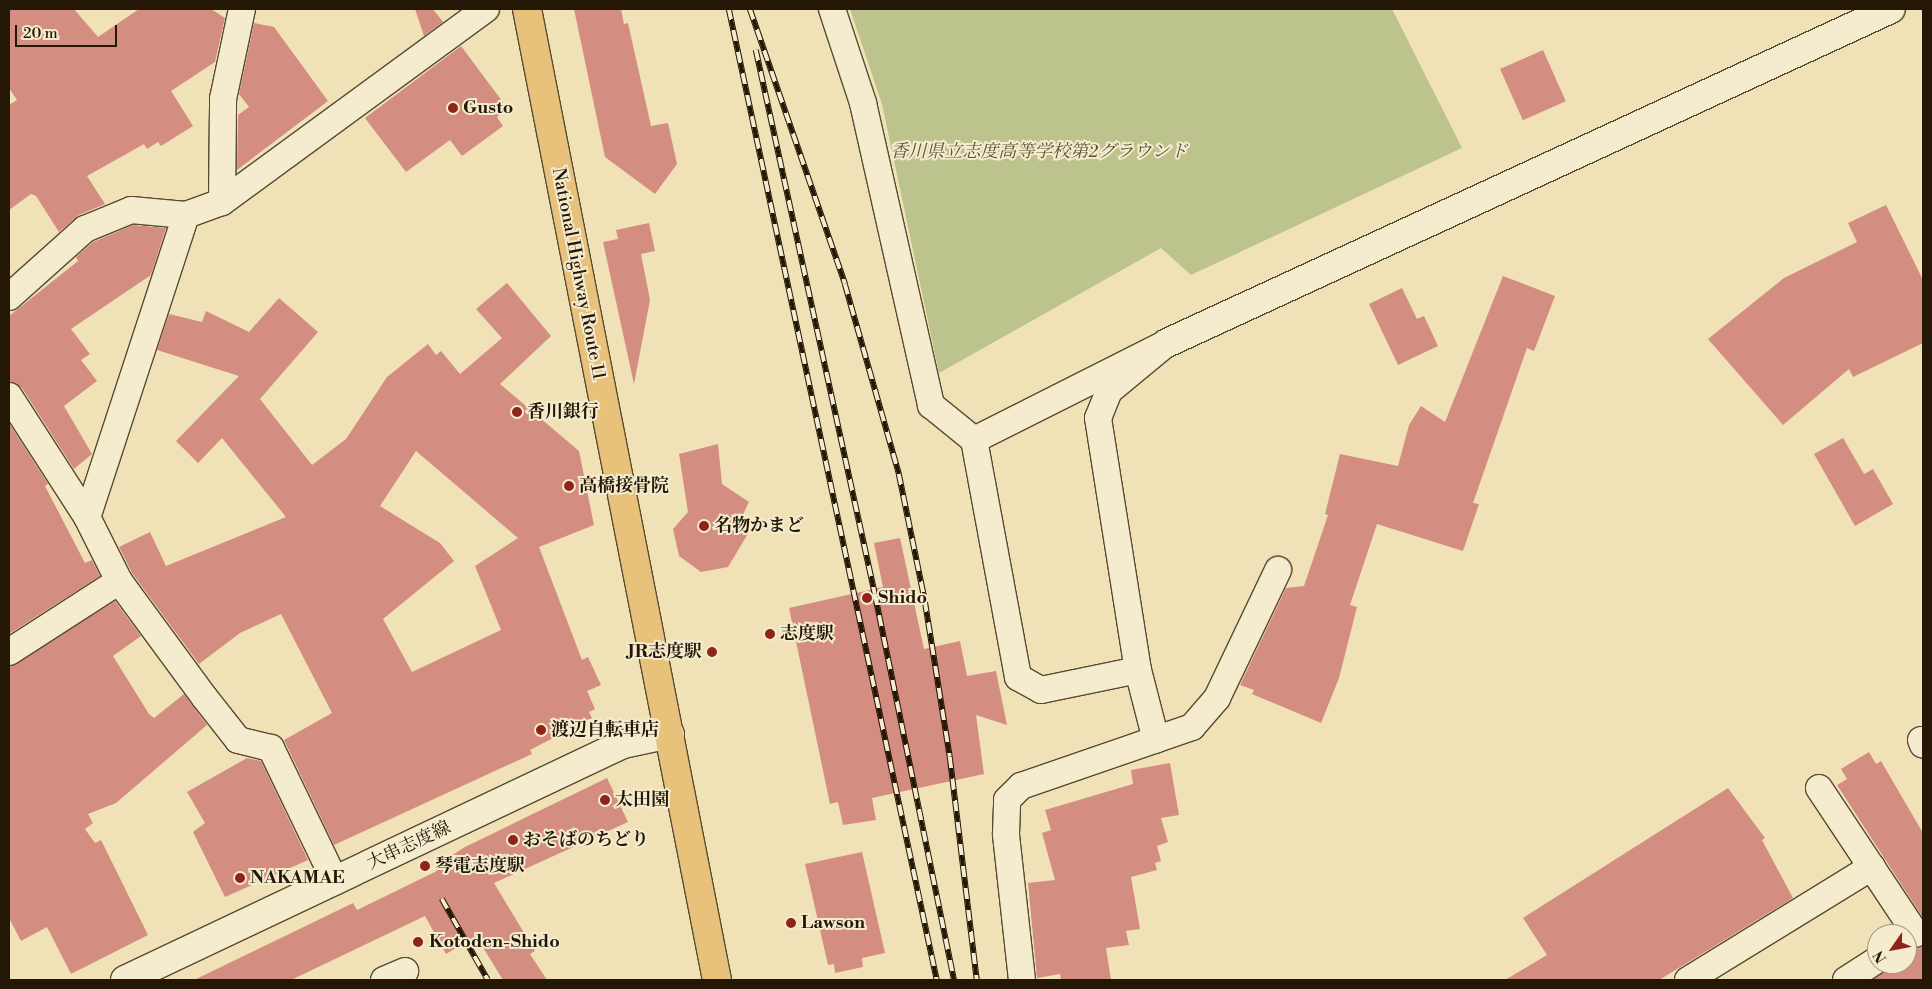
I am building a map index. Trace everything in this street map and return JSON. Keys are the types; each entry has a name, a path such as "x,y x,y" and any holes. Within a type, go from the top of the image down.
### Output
{"highway":[{"name":"National Highway Route 11","path":"527,9 718,980"}],"street":[{"path":"222,202 223,99 242,9"},
{"path":"9,297 85,229 131,210 186,215 222,202 486,9"},
{"path":"832,9 863,103 931,405 974,440 1018,677 1041,690 1138,670"},
{"path":"974,440 1167,343 1891,9"},
{"path":"87,517 186,215"},
{"path":"1156,740 1138,670 1098,418 1109,391 1167,343"},
{"path":"9,396 87,517 119,581 238,740 271,748 335,881"},
{"path":"1022,980 1006,834 1007,800 1021,786 1192,727 1217,698 1278,570"},
{"path":"9,652 119,581"},
{"name":"大串志度線","path":"125,980 623,744 670,734"},
{"path":"1819,788 1909,924"},
{"path":"1688,980 1872,867"},
{"path":"1846,980 1867,966"}],"green space":[{"name":"香川県立志度高等学校第2グラウンド","path":"850,9 1392,9 1462,148 1191,275 1161,248 939,373 882,104"}],"building":[{"path":"9,9 74,9 98,37 139,9 211,9 225,18 215,62 171,91 193,126 161,146 158,142 147,149 144,144 87,176 105,204 79,215 59,232 36,196 31,194 9,210 9,105 17,100 9,88"},
{"path":"415,9 433,9 443,22 424,36"},
{"path":"574,9 621,9 624,24 628,23 651,126 668,123 677,164 655,194 605,157"},
{"path":"254,23 274,27 328,101 237,170 238,115 249,107 239,94"},
{"path":"461,46 508,109 497,117 503,126 462,156 450,140 406,172 365,118"},
{"path":"1543,50 1566,101 1523,120 1500,69"},
{"path":"1886,205 1923,280 1923,343 1853,377 1849,369 1783,425 1708,339 1784,278 1857,242 1848,223"},
{"path":"649,223 655,251 641,254 650,300 634,384 603,242 618,239 616,230"},
{"path":"133,225 166,228 151,275 71,329 90,354 81,360 97,381 64,406 92,454 74,469 22,388 9,381 9,316 78,261 76,257 93,242"},
{"path":"1503,276 1555,296 1534,351 1527,348 1473,503 1479,504 1463,551 1377,524 1350,605 1357,607 1339,678 1321,723 1252,694 1254,690 1240,685 1286,588 1304,586 1328,515 1325,514 1340,454 1398,466 1409,425 1421,406 1445,422"},
{"path":"507,283 551,336 500,384 579,451 594,525 539,547 582,660 588,657 601,685 587,691 595,709 589,712 592,718 530,750 532,754 334,845 284,740 332,713 281,614 240,633 199,664 132,573 119,547 150,532 166,566 286,517 222,438 198,463 176,441 239,376 157,350 169,314 202,322 206,311 249,332 279,298 318,332 260,399 312,465 346,439 387,377 428,344 436,355 441,351 460,374 502,338 476,309","holes":["416,451 518,538 475,566 501,630 412,672 383,619 454,561 440,543 380,506"]},
{"path":"1402,288 1417,319 1424,316 1438,346 1398,365 1369,304"},
{"path":"9,423 48,484 45,486 85,563 92,560 100,576 9,634"},
{"path":"1843,438 1864,474 1873,469 1893,504 1855,526 1814,454"},
{"path":"718,444 722,484 749,502 735,531 752,527 728,567 701,572 679,556 673,529 688,512 679,454"},
{"path":"900,538 924,649 960,641 967,676 996,671 1007,725 976,715 984,774 872,798 876,820 843,825 838,802 830,804 789,608 883,587 874,543"},
{"path":"115,601 141,636 113,656 149,714 154,718 184,694 207,725 116,803 88,814 93,823 85,829 95,843 101,840 148,935 71,974 47,927 21,941 9,918 9,667"},
{"path":"1869,752 1876,764 1881,761 1923,833 1923,918 1837,785 1847,779 1841,769"},
{"path":"247,758 261,761 308,860 225,897 193,832 205,823 187,792"},
{"path":"1170,763 1179,815 1161,818 1168,842 1157,846 1161,861 1155,863 1157,870 1131,877 1140,929 1126,931 1129,945 1106,948 1111,980 1061,980 1060,974 1037,978 1028,883 1055,880 1042,833 1051,830 1045,810 1133,784 1131,770"},
{"path":"607,778 628,822 494,883 535,951 530,954 547,980 503,980 476,936 446,954 425,916 291,980 194,980 353,903 357,910 437,871 434,867 465,847"},
{"path":"1728,788 1765,838 1762,840 1793,898 1659,980 1505,980 1547,955 1523,918"},
{"path":"862,852 885,953 862,958 863,967 835,973 834,964 828,965 805,864"},
{"path":"1923,947 1923,980 1873,980 1880,974 1917,974 1917,949"}],"railway":[{"path":"729,9 937,980"},
{"path":"750,9 845,284 899,474 925,601 950,757 977,980"},
{"path":"756,50 875,594 954,980"},
{"path":"442,899 488,980"}],"place":[{"name":"Gusto","path":"453,108"},
{"name":"香川銀行","path":"517,412"},
{"name":"高橋接骨院","path":"569,486"},
{"name":"名物かまど","path":"704,526"},
{"name":"Shido","path":"867,598"},
{"name":"志度駅","path":"770,634"},
{"name":"JR志度駅","path":"712,652"},
{"name":"渡辺自転車店","path":"541,730"},
{"name":"太田園","path":"605,800"},
{"name":"おそばのちどり","path":"513,840"},
{"name":"琴電志度駅","path":"425,866"},
{"name":"NAKAMAE","path":"240,878"},
{"name":"Lawson","path":"791,923"},
{"name":"Kotoden-Shido","path":"418,942"}]}
